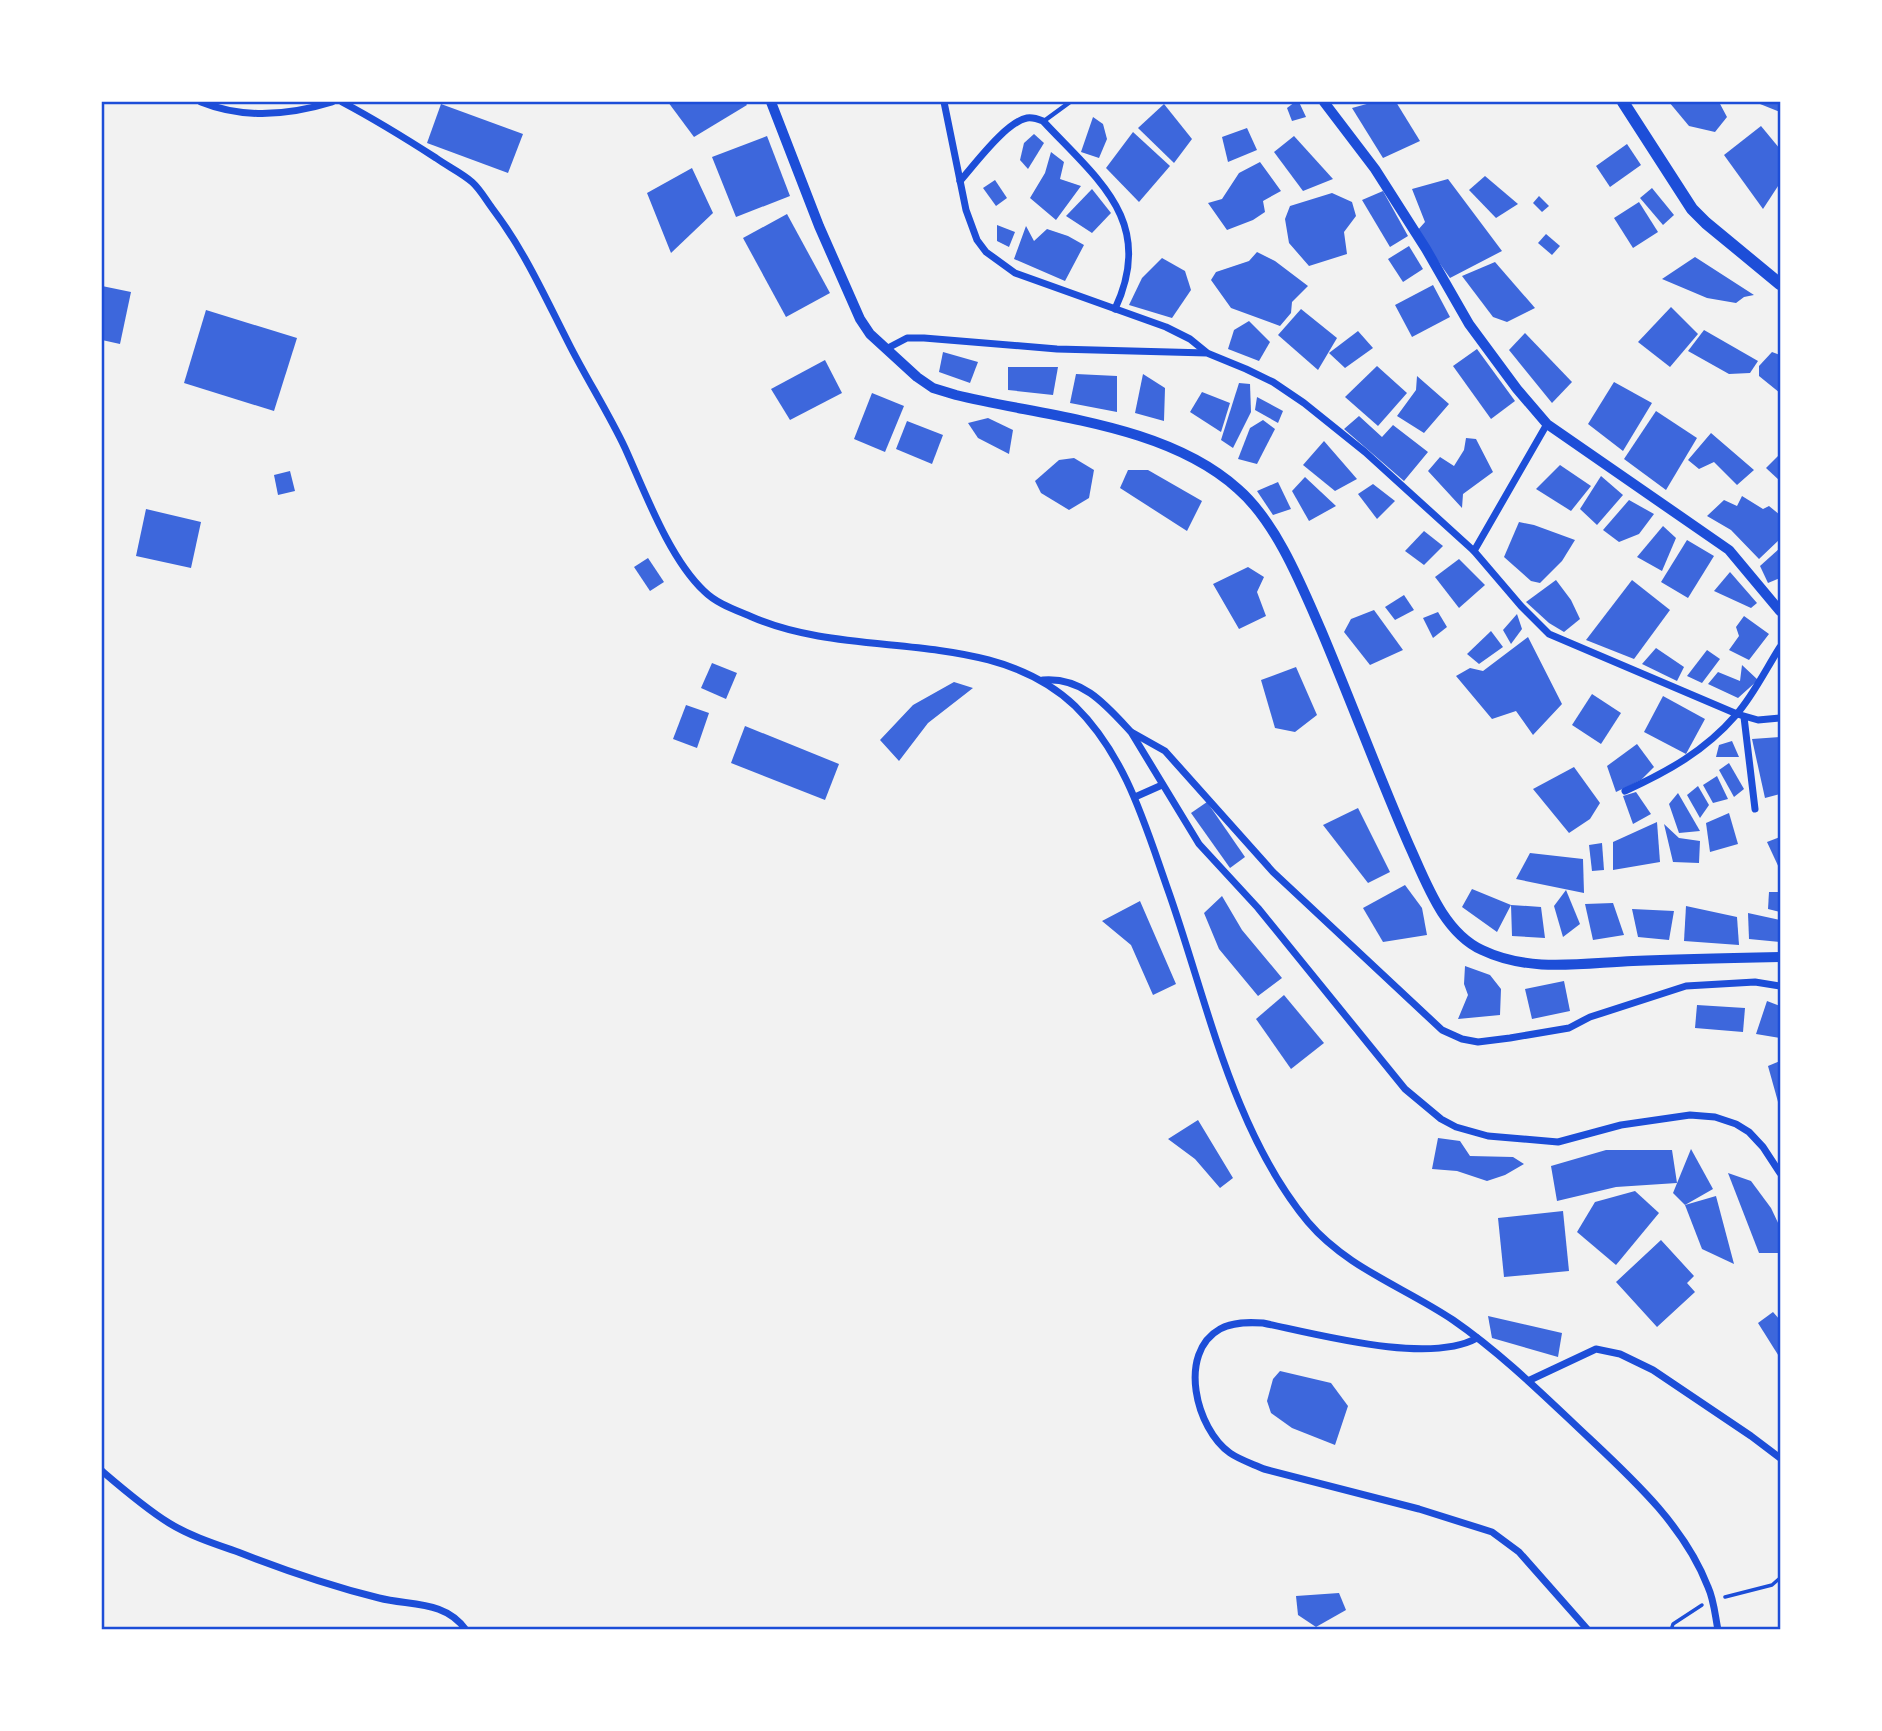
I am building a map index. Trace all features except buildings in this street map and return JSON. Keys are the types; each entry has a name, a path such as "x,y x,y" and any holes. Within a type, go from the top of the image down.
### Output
{"main road":[{"path":"1623,102 1692,209 1780,284"}],"street":[{"path":"201,102 240,112 274,114 306,110 332,102"},
{"path":"342,102 419,147 473,183 508,227 617,431 657,520 678,556 706,593 724,605 783,628 844,642 962,653 1007,667 1042,680 1073,704 1090,722 1110,750 1135,797 1183,930 1217,1039 1258,1146 1312,1227 1344,1255 1373,1275 1450,1318 1477,1338 1530,1380 1601,1448 1679,1533 1707,1583 1718,1629"},
{"path":"771,102 855,308 870,334 917,377 933,388 989,403 1127,431 1178,451 1212,470 1238,489 1280,543 1294,569 1424,879 1451,926 1466,941 1482,950 1529,964 1780,957"},
{"path":"944,102 966,211 977,240 986,252 1000,263 1015,273 1178,332 1207,353 1273,382 1304,402 1375,461 1474,551 1549,634 1741,716 1770,720 1780,718"},
{"path":"1324,102 1375,169 1426,248 1469,324 1517,389 1547,424 1729,550 1780,611"},
{"path":"960,181 1012,125 1025,118 1043,121 1106,188 1121,214 1129,245 1129,259 1124,290 1115,309"},
{"path":"886,349 907,338 924,338 1057,349 1207,353"},
{"path":"1474,551 1547,424"},
{"path":"1625,791 1682,762 1741,716 1780,648"},
{"path":"1042,680 1064,679 1079,686 1100,700 1131,732 1199,844 1258,908 1405,1089 1441,1119 1488,1136 1558,1142 1621,1125 1690,1115 1715,1117 1749,1132 1763,1147 1780,1173"},
{"path":"1741,716 1755,809"},
{"path":"1131,732 1166,751 1258,856 1339,935 1443,1030 1462,1039 1489,1041 1569,1028 1590,1017 1686,986 1742,982 1780,986"},
{"path":"1135,797 1162,785"},
{"path":"1477,1338 1451,1346 1405,1348 1263,1323 1245,1322 1232,1325 1219,1329 1208,1339 1199,1354 1195,1381 1199,1409 1215,1437 1228,1452 1242,1460 1264,1469 1419,1509 1492,1532 1519,1552 1588,1629"},
{"path":"1530,1380 1588,1351 1596,1349 1620,1354 1653,1370 1780,1458"},
{"path":"102,1471 170,1523 203,1539 304,1577 382,1599 439,1608 454,1616 466,1629"}],"lane":[{"path":"1043,121 1070,102"}]}
